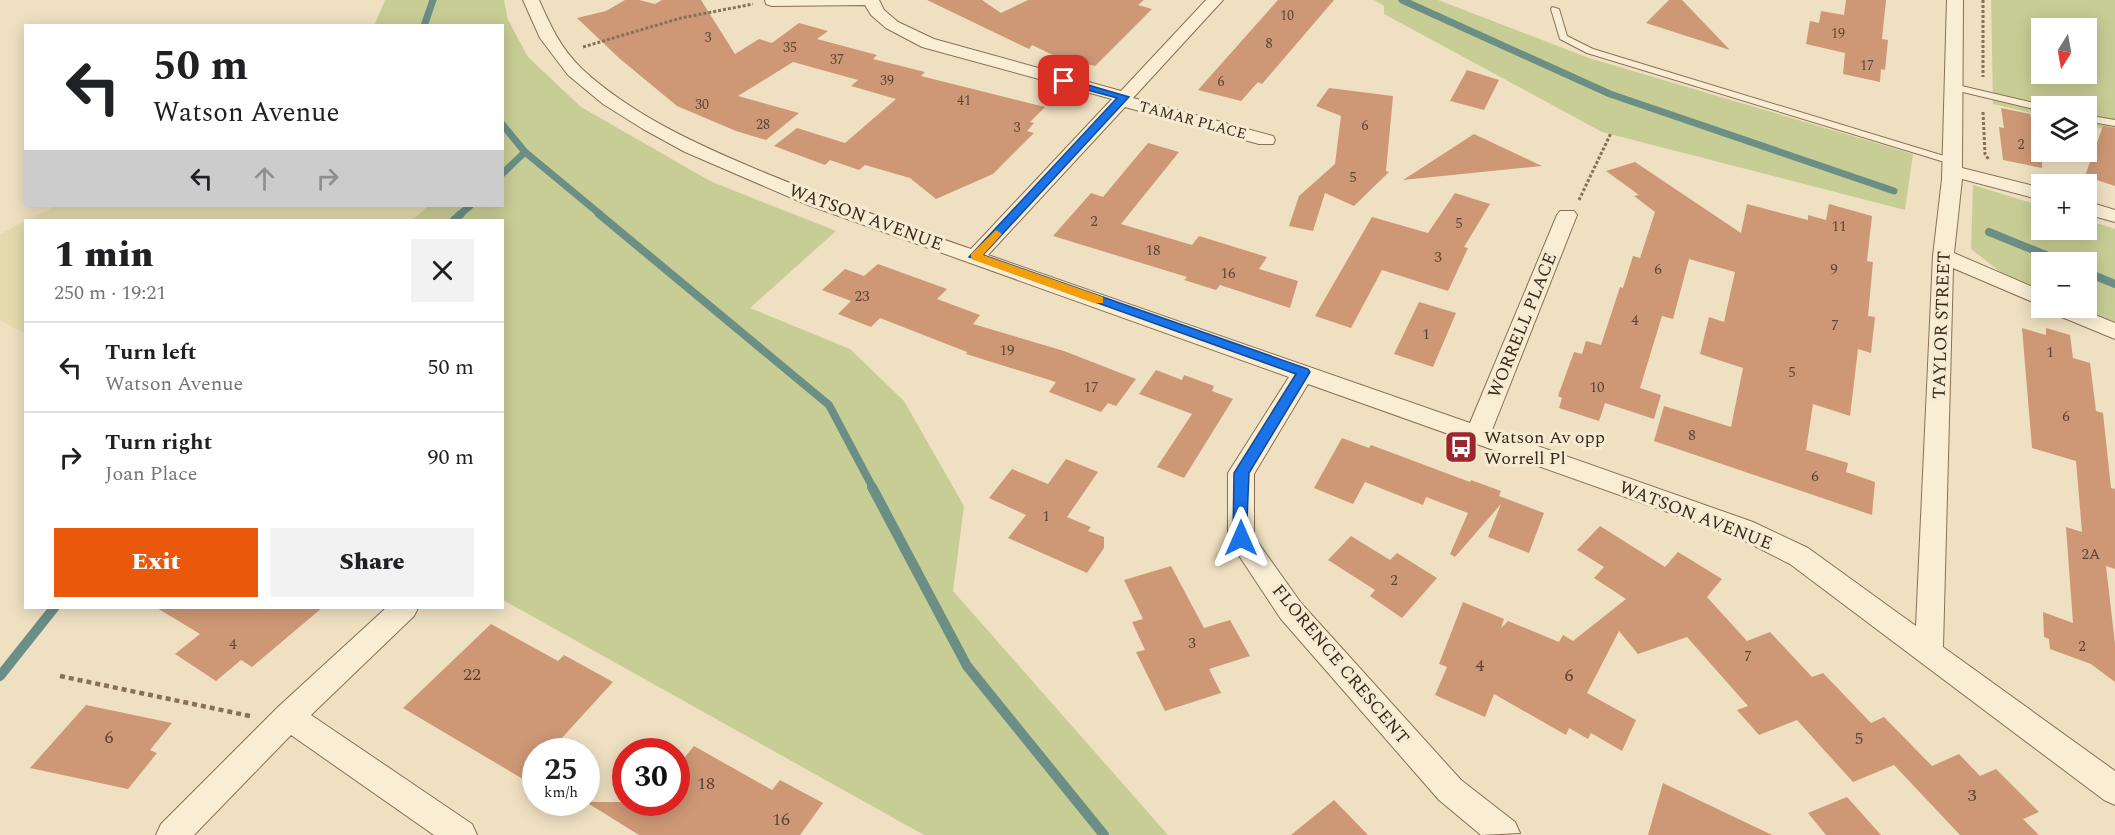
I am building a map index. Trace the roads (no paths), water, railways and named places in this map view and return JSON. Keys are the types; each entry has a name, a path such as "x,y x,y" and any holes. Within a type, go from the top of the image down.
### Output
{"street":[{"name":"WATSON AVENUE","path":"531,0 535,17 556,55 611,104 689,145 815,201 1744,529 1799,556 1929,650 2115,790"},
{"path":"772,1 871,0"},
{"name":"TAMAR PLACE","path":"871,0 877,12 892,25 928,43 1266,140"},
{"path":"975,257 1215,0"},
{"name":"TAYLOR STREET","path":"1929,650 1943,256 1951,166 1955,0"},
{"path":"1951,166 2031,191"},
{"name":"WORRELL PLACE","path":"1478,434 1573,207"},
{"path":"2097,210 2115,216"},
{"path":"1943,256 2031,294"},
{"path":"2083,318 2115,332"},
{"name":"FLORENCE CRESCENT","path":"1304,372 1242,473 1241,538 1291,611 1450,790 1504,833"},
{"path":"172,835 289,717 403,609"},
{"path":"289,717 461,835"}],"lane":[{"path":"1556,9 1563,37 1590,51 1951,166"},
{"path":"1953,87 2031,105"},
{"path":"2097,120 2115,123"}],"waterway":[{"path":"425,24 433,0"},
{"path":"1402,0 1610,94 1894,191"},
{"path":"504,126 525,152"},
{"path":"504,172 525,152"},
{"path":"525,152 601,215"},
{"path":"459,215 469,207"},
{"path":"455,219 461,214"},
{"path":"599,214 829,405 873,488"},
{"path":"1989,232 2038,252"},
{"path":"2097,277 2115,284"},
{"path":"872,487 967,666 1104,835"},
{"path":"0,676 53,609"}],"place":[{"name":"Watson Av opp Worrell Pl","path":"1461,447"}]}
